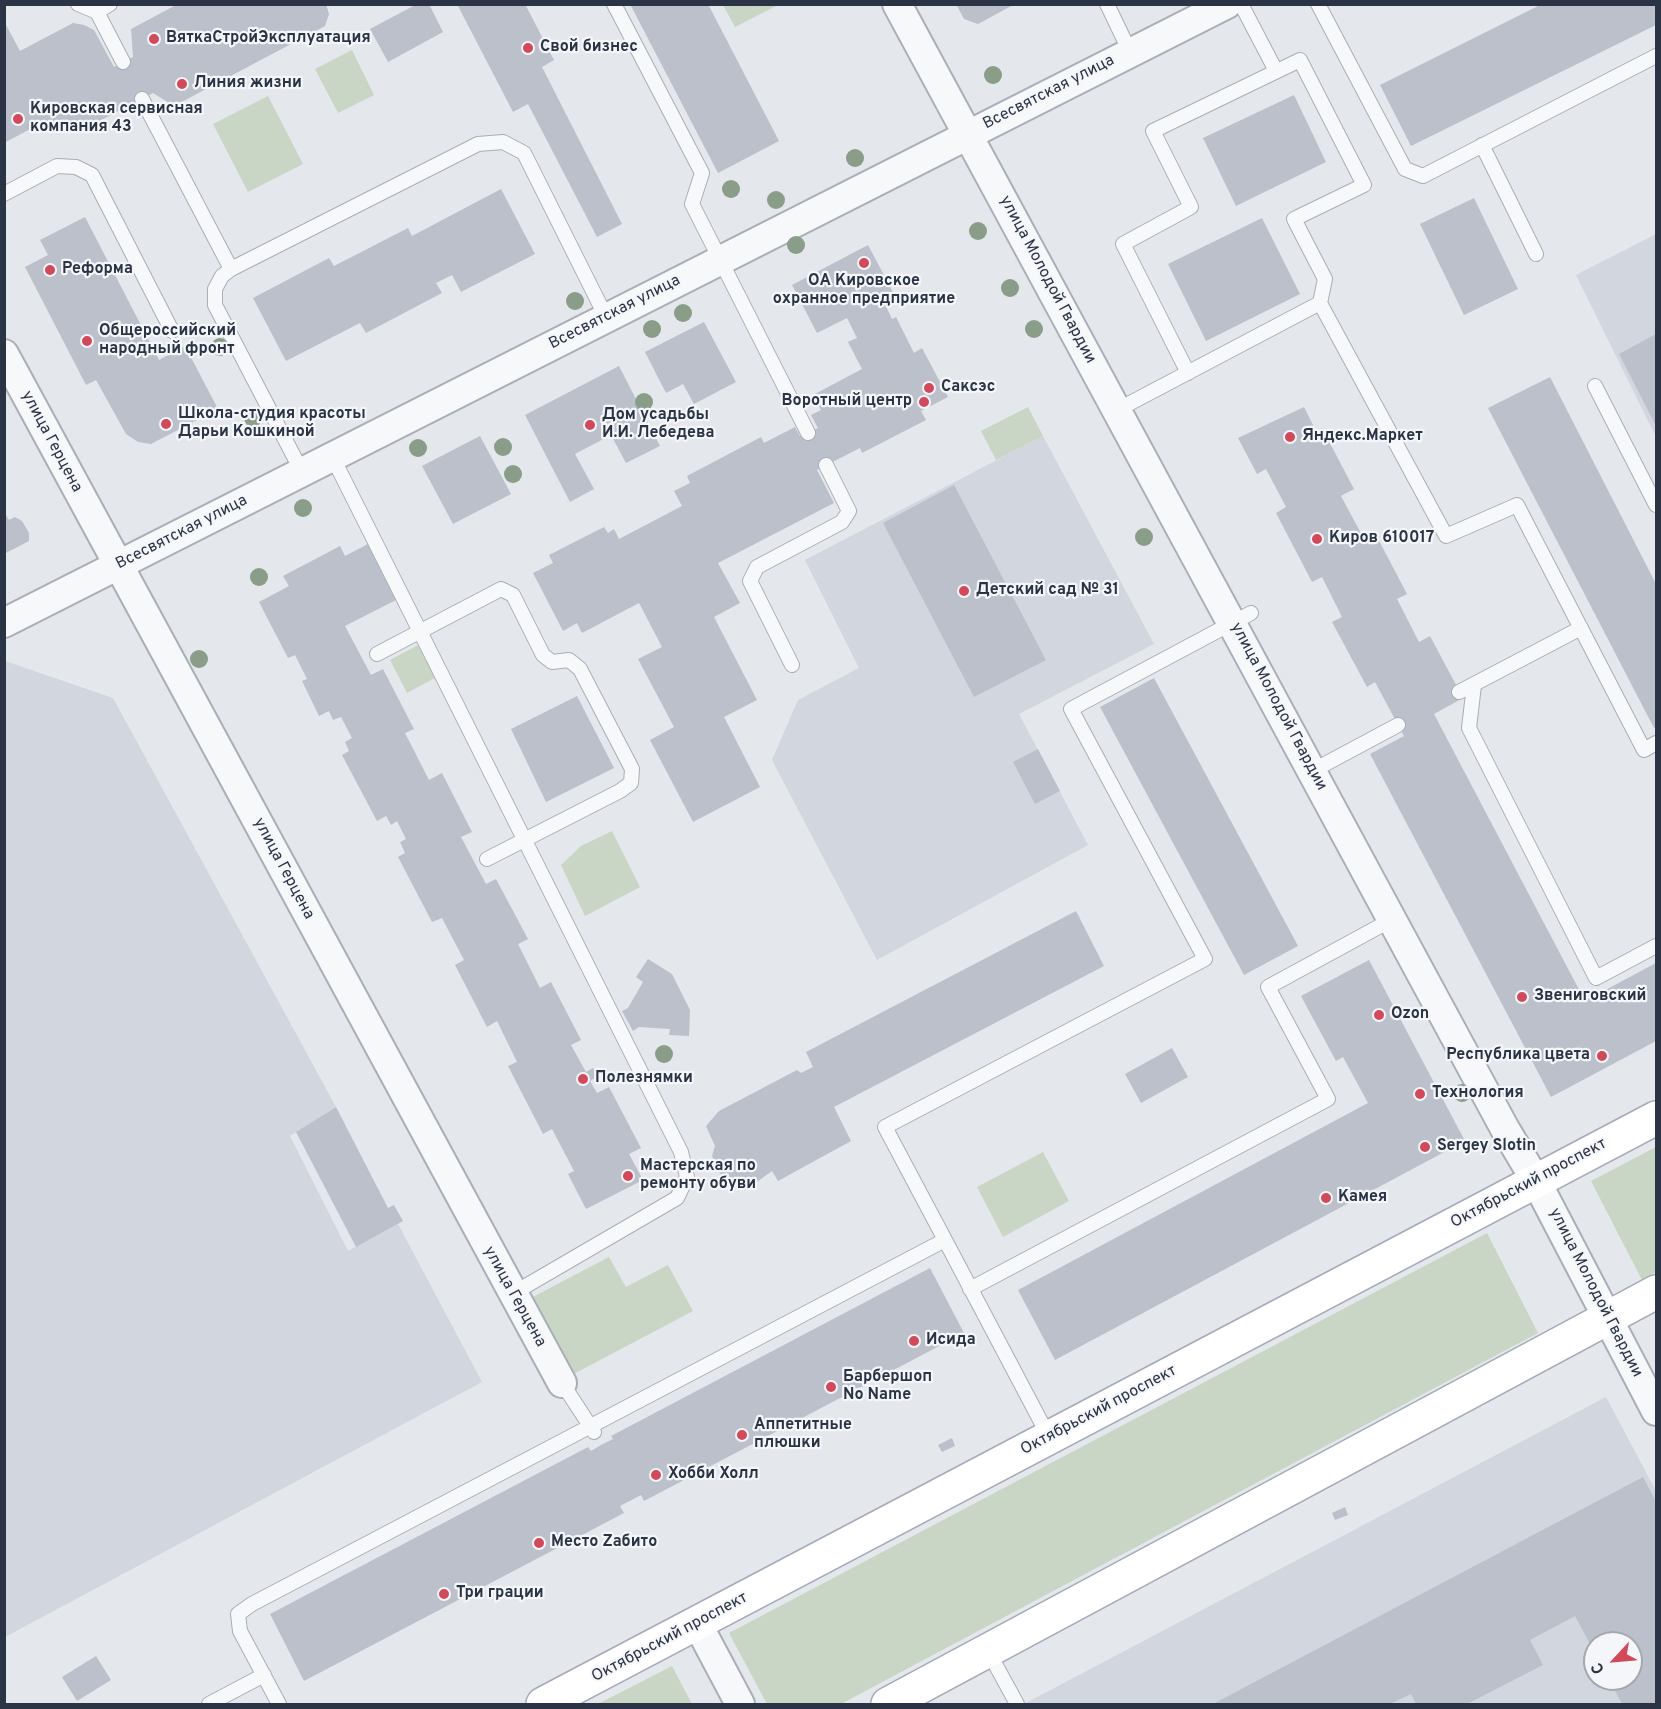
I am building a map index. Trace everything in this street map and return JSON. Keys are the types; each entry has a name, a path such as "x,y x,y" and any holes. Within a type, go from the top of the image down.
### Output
{"main road":[{"name":"Октябрьский проспект","path":"543,1704 1656,1118"},
{"path":"888,1704 1656,1292"}],"street":[{"name":"улица Молодой Гвардии","path":"897,4 1117,410 1242,618 1312,771 1505,1129 1536,1180 1656,1411"},
{"name":"Всесвятская улица","path":"4,623 968,133 1227,4"},
{"name":"улица Герцена","path":"4,354 562,1383"},
{"path":"697,1623 741,1704"}],"lane":[{"path":"78,4 97,12 123,62"},
{"path":"97,12 110,4"},
{"path":"614,4 702,173 692,204 808,433"},
{"path":"1107,4 1130,52"},
{"path":"1241,4 1276,71"},
{"path":"1318,4 1405,169 1423,176 1656,56"},
{"path":"1188,373 1123,244 1191,207 1153,131 1300,60 1364,185 1294,219 1325,279 1320,303 1446,536 1517,505 1644,750 1656,743"},
{"path":"142,99 231,269"},
{"path":"302,472 215,305 215,289 222,276 231,269 478,144 503,142 524,153 606,317"},
{"path":"1482,145 1536,254"},
{"path":"4,194 57,166 76,167 92,175 172,331"},
{"path":"1117,410 1320,303"},
{"path":"1595,386 1656,505"},
{"path":"332,456 681,1152 687,1177 676,1198 512,1294"},
{"path":"792,665 750,581 757,567 842,522 849,511 825,465"},
{"path":"376,654 501,589 513,595 543,655 552,662 569,660 580,669 632,769 631,783 621,791 487,859"},
{"path":"1049,1437 885,1127 1204,959 1071,710 1242,618"},
{"path":"1459,692 1581,628"},
{"path":"1474,684 1469,728 1596,978 1656,946"},
{"path":"1312,771 1398,725"},
{"path":"970,1289 1328,1099 1268,987 1393,919"},
{"path":"279,1704 240,1631 238,1614 252,1604 593,1430 945,1240"},
{"path":"562,1383 593,1430"},
{"path":"988,1651 1017,1704"},
{"path":"209,1704 264,1675"}],"shaded area":[{"path":"1656,234 1656,437 1576,275"},
{"path":"1043,436 1154,644 1019,714 1088,845 877,960 772,760 798,700 859,668 805,560"},
{"path":"5,661 113,698 336,1107 290,1136 348,1251 398,1224 482,1382 5,1637"},
{"path":"1606,1397 1656,1491 1656,1704 1024,1704"}],"green space":[{"path":"723,5 778,5 735,27"},
{"path":"352,50 374,95 338,113 315,69"},
{"path":"268,96 303,164 248,192 213,124"},
{"path":"1028,407 1043,436 996,460 981,431"},
{"path":"418,645 435,678 407,693 390,660"},
{"path":"612,831 640,887 585,916 561,865 581,846"},
{"path":"1656,1147 1656,1272 1642,1280 1591,1181"},
{"path":"1043,1152 1069,1201 1003,1237 977,1187"},
{"path":"1487,1233 1538,1333 841,1704 767,1704 729,1633"},
{"path":"609,1257 626,1287 668,1265 693,1311 568,1377 527,1300"},
{"path":"672,1666 692,1704 598,1704"}],"building":[{"path":"178,4 326,4 329,14 325,26 174,106 153,93 84,129 59,120 38,130 36,126 4,143 4,21 20,51 73,23 84,25 94,30 114,67 133,57 131,29"},
{"path":"417,4 429,4 443,32 388,62 370,29"},
{"path":"457,4 525,4 554,60 542,67 622,224 597,237 528,104 513,112"},
{"path":"630,4 708,4 779,141 718,173"},
{"path":"956,4 1015,4 978,24 964,19"},
{"path":"1542,4 1656,4 1656,25 1411,146 1380,85"},
{"path":"1294,95 1326,162 1236,206 1203,138"},
{"path":"501,189 535,254 461,292 452,275 436,283 442,293 366,333 360,323 286,361 253,298 329,258 334,266 408,228 412,236"},
{"path":"1474,198 1518,289 1464,315 1420,224"},
{"path":"85,217 159,360 185,346 218,409 151,444 138,442 126,434 96,380 86,385 25,267 48,255 40,240"},
{"path":"1262,218 1300,294 1206,341 1168,264"},
{"path":"868,245 894,294 883,300 892,319 896,317 914,353 922,348 948,397 921,411 926,420 862,453 860,448 817,470 834,503 718,563 740,603 714,617 757,700 724,717 760,787 693,822 650,740 674,727 638,659 662,647 639,603 582,633 577,623 563,631 533,573 553,563 549,555 604,527 608,533 614,529 619,539 682,506 674,491 690,483 687,476 761,437 764,443 795,427 800,436 818,428 811,415 821,410 813,395 862,369 848,342 857,338 847,318 817,333 792,285"},
{"name":"Дом усадьбы И.И. Лебедева","path":"704,322 736,382 694,404 683,384 666,393 645,352"},
{"path":"1656,334 1656,426 1619,354"},
{"name":"Дом усадьбы И.И. Лебедева","path":"619,366 660,446 626,463 611,435 575,454 594,489 570,502 525,415"},
{"path":"1550,377 1656,584 1656,727 1654,728 1488,408"},
{"path":"1304,407 1316,431 1322,428 1354,489 1341,496 1364,539 1375,533 1407,594 1397,599 1419,642 1430,636 1463,698 1434,714 1585,1001 1656,963 1656,1041 1551,1097 1370,754 1404,736 1375,682 1367,687 1332,622 1342,617 1322,577 1312,582 1276,513 1286,507 1266,469 1257,474 1238,438"},
{"path":"480,436 511,494 453,524 422,466"},
{"name":"Детский сад № 31","path":"954,485 1046,660 974,697 883,523"},
{"path":"4,512 9,520 15,517 22,521 29,533 29,541 4,554"},
{"path":"368,544 398,599 345,626 371,675 383,669 414,729 405,733 429,780 442,773 472,832 461,837 486,884 496,879 528,939 518,944 540,988 551,982 581,1040 571,1045 586,1072 593,1068 598,1076 590,1081 597,1093 609,1087 641,1148 629,1154 643,1180 586,1209 568,1174 574,1171 552,1129 543,1134 508,1066 517,1062 497,1021 487,1027 455,965 464,960 442,918 432,922 398,857 405,853 400,842 406,839 397,821 391,825 386,816 377,821 342,755 349,751 345,742 352,738 341,717 333,720 329,711 319,716 302,681 307,679 295,655 288,658 259,602 289,586 283,576 340,546 345,556"},
{"path":"1154,678 1298,946 1244,975 1100,707"},
{"path":"577,696 614,768 546,802 511,729"},
{"path":"1038,749 1060,791 1035,804 1013,762"},
{"path":"1076,911 1104,966 834,1107 851,1141 778,1181 772,1171 746,1190 738,1190 723,1180 712,1156 715,1146 706,1126 719,1111 797,1070 801,1073 813,1067 806,1052"},
{"path":"648,959 672,974 690,1010 689,1036 669,1035 670,1029 639,1027 633,1031 622,1011 628,1008 643,982 636,977"},
{"path":"1369,960 1465,1141 1055,1360 1018,1290 1368,1103 1343,1057 1336,1061 1301,996"},
{"path":"1172,1048 1188,1077 1141,1103 1125,1074"},
{"path":"336,1107 388,1208 394,1205 403,1221 356,1247 296,1132"},
{"path":"930,1268 964,1333 644,1501 641,1495 620,1506 624,1513 304,1681 270,1614 588,1447 591,1451 613,1439 611,1436"},
{"path":"952,1438 955,1446 942,1452 938,1445"},
{"path":"1643,1477 1656,1502 1656,1704 1622,1704 1615,1691 1643,1691 1643,1631 1583,1631 1575,1616 1530,1640 1543,1665 1467,1704 1416,1704 1411,1694 1390,1704 1213,1704"},
{"path":"1345,1507 1348,1515 1335,1520 1332,1513"},
{"path":"96,1656 111,1680 77,1701 62,1677"}],"place":[{"name":"ВяткаСтройЭксплуатация","path":"154,39"},
{"name":"Свой бизнес","path":"528,48"},
{"name":"Линия жизни","path":"182,84"},
{"name":"Кировская сервисная компания 43","path":"18,119"},
{"name":"ОА Кировское охранное предприятие","path":"864,263"},
{"name":"Реформа","path":"50,270"},
{"name":"Общероссийский народный фронт","path":"87,341"},
{"name":"Саксэс","path":"929,388"},
{"name":"Воротный центр","path":"924,402"},
{"name":"Школа-студия красоты Дарьи Кошкиной","path":"166,424"},
{"name":"Дом усадьбы И.И. Лебедева","path":"590,425"},
{"name":"Яндекс.Маркет","path":"1290,437"},
{"name":"Киров 610017","path":"1317,539"},
{"name":"Детский сад № 31","path":"964,591"},
{"name":"Звениговский","path":"1522,997"},
{"name":"Ozon","path":"1379,1015"},
{"name":"Республика цвета","path":"1602,1056"},
{"name":"Полезнямки","path":"583,1079"},
{"name":"Технология","path":"1420,1094"},
{"name":"Sergey Slotin","path":"1425,1147"},
{"name":"Мастерская по ремонту обуви","path":"628,1176"},
{"name":"Камея","path":"1326,1198"},
{"name":"Исида","path":"914,1341"},
{"name":"Барбершоп No Name","path":"831,1387"},
{"name":"Аппетитные плюшки","path":"742,1435"},
{"name":"Хобби Холл","path":"656,1475"},
{"name":"Место Zабито","path":"539,1543"},
{"name":"Три грации","path":"444,1594"}]}
